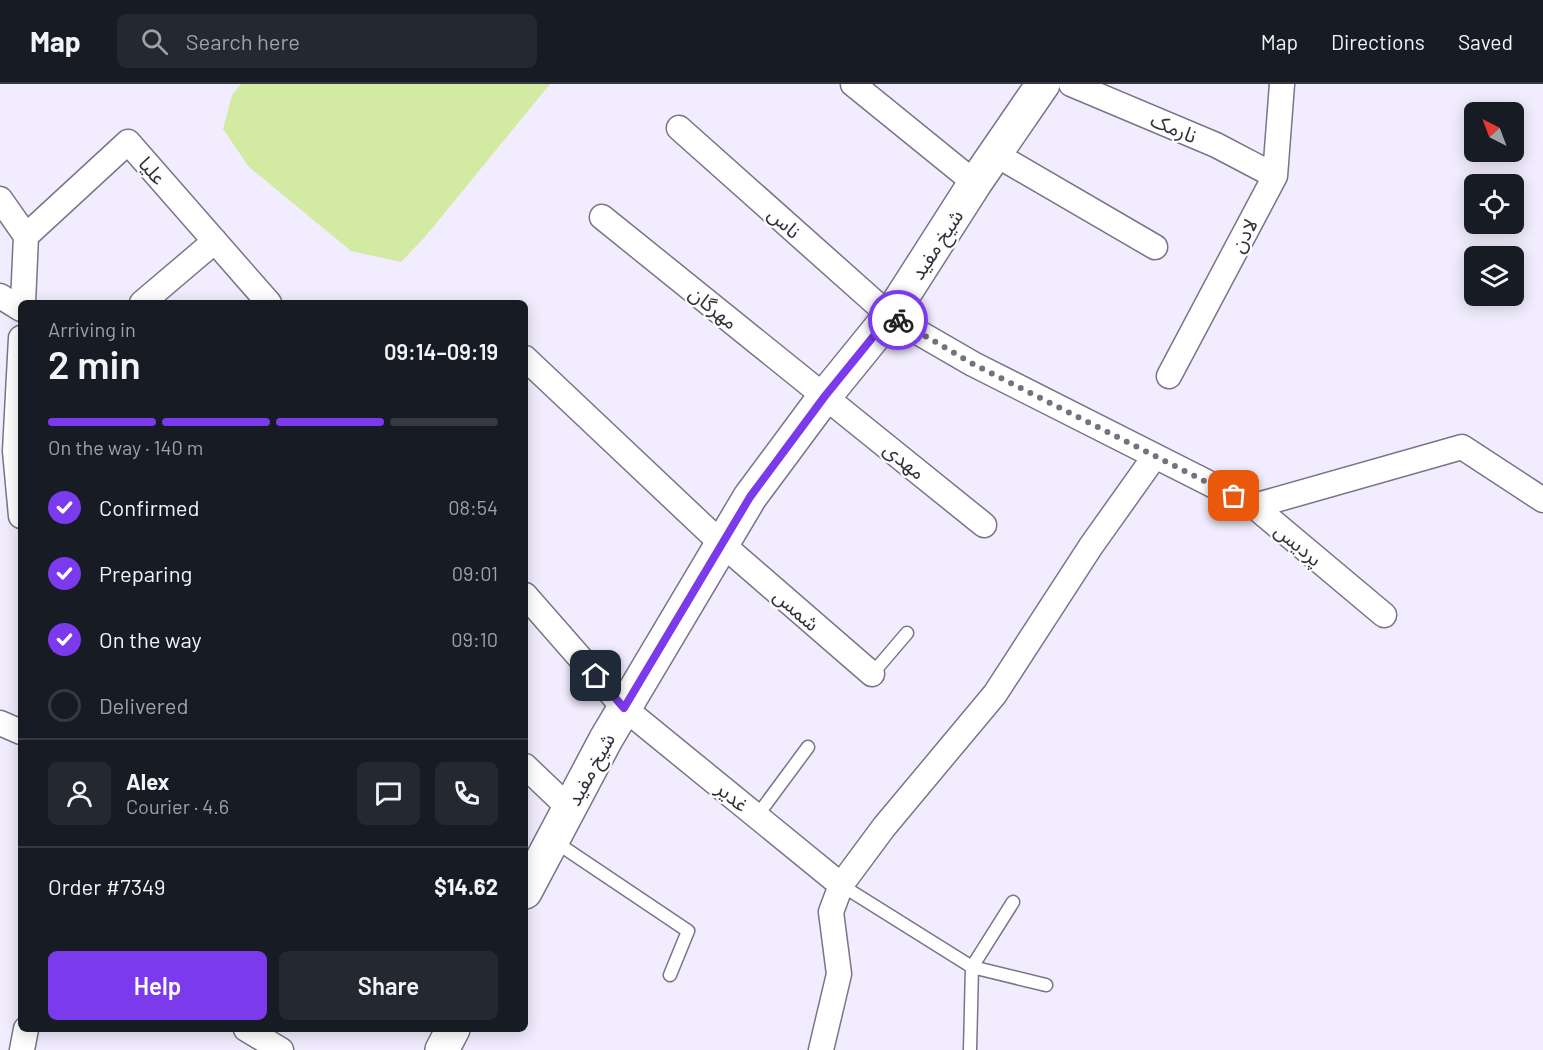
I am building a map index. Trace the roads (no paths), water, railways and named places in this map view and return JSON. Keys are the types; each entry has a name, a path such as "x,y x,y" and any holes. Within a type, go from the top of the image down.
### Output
{"main road":[{"name":"شیخ مفید","path":"528,886 606,739 750,497 825,396 890,316 975,183 1043,84"},
{"path":"442,1050 451,1032"}],"street":[{"path":"853,84 975,183"},
{"name":"نارمک","path":"1071,84 1216,145 1275,176"},
{"name":"لادن","path":"1169,376 1275,176 1282,84"},
{"name":"ناس","path":"680,128 890,316"},
{"name":"علیا","path":"26,236 128,142 266,300"},
{"path":"995,154 1155,247"},
{"path":"0,199 26,236 23,300"},
{"name":"مهرگان","path":"602,217 825,396"},
{"path":"146,300 215,241"},
{"path":"0,296 18,307"},
{"name":"پردیس","path":"890,316 973,364 1254,506 1384,615"},
{"name":"شمس","path":"528,361 722,544 872,674"},
{"name":"مهدی","path":"825,396 984,525"},
{"path":"18,397 7,448 18,501"},
{"path":"1254,506 1462,447 1543,500"},
{"path":"821,1050 839,974 831,912 841,885 884,827 995,694 1091,546 1155,456"},
{"path":"528,598 624,708"},
{"name":"غدیر","path":"624,708 841,885"},
{"path":"0,723 18,731"},
{"path":"528,769 569,808"},
{"path":"22,1050 25,1032"},
{"path":"251,1039 280,1050"}],"lane":[{"path":"872,674 907,633"},
{"path":"757,816 808,747"},
{"path":"553,840 688,931 670,975"},
{"path":"841,885 972,967 1046,985"},
{"path":"970,1050 972,967 1013,902"}]}
